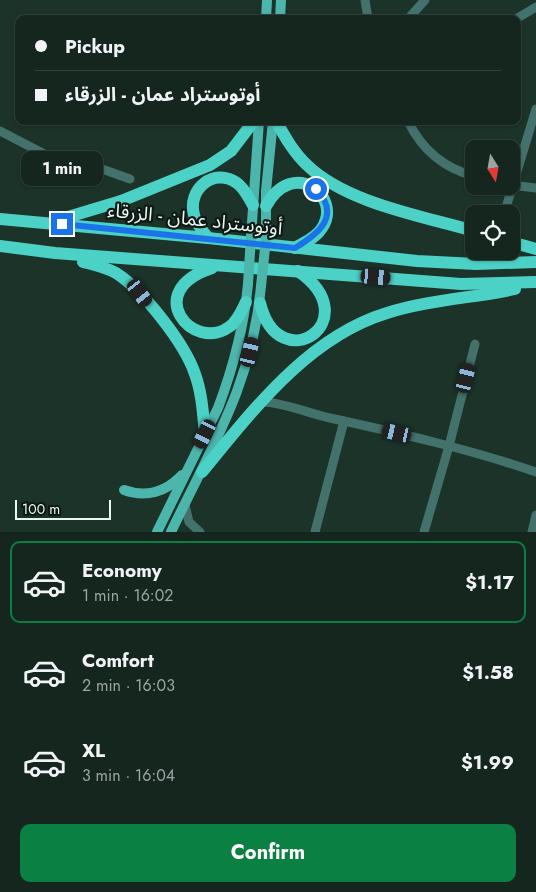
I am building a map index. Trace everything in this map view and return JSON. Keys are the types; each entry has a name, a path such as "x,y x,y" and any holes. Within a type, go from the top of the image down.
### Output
{"highway":[{"path":"49,223 81,215 210,166 231,151 251,125"},
{"path":"277,125 299,157 332,185 367,200 465,228"},
{"path":"208,238 197,222 193,209 195,193 205,182 220,178 235,182 246,192 253,205"},
{"path":"266,206 277,192 287,184 294,182 309,185 321,194 327,208 325,223 313,238 295,248"},
{"name":"أوتوستراد عمان - الزرقاء","path":"0,219 208,238 437,263 536,262"},
{"path":"520,245 536,249"},
{"path":"0,246 55,254 461,284 536,283"},
{"path":"55,254 103,266 129,283 140,293 182,346 190,360 200,388 205,434"},
{"path":"220,265 196,273 181,286 177,304 184,322 200,332 220,331 230,327 246,302"},
{"path":"260,303 269,328 283,339 298,340 312,335 318,330 325,316 323,297 317,287 298,271"},
{"path":"202,472 277,388 320,346 337,335 389,312 536,283"}],"main road":[{"path":"266,15 267,1 281,2 280,15"},
{"path":"156,532 190,467 226,386 246,302 259,125"},
{"path":"164,516 173,527 202,472 241,385 260,303 274,125"},
{"path":"124,490 142,494 156,492 172,484 190,467"}],"street":[{"path":"366,0 368,15"},
{"path":"412,15 425,0"},
{"path":"521,16 536,8"},
{"path":"520,160 536,109"},
{"path":"410,125 420,142 441,162 452,169 465,173"},
{"path":"0,130 52,158 85,163 130,179"},
{"path":"520,186 536,188"},
{"path":"424,532 449,446 475,344"},
{"path":"277,388 282,404"},
{"path":"264,402 282,404 449,446 536,472"},
{"path":"315,532 344,421"},
{"path":"184,505 189,522 200,532"},
{"path":"532,532 536,515"}],"route":[{"path":"62,224 295,248 313,238 325,223 327,208 325,200 316,189"}]}
